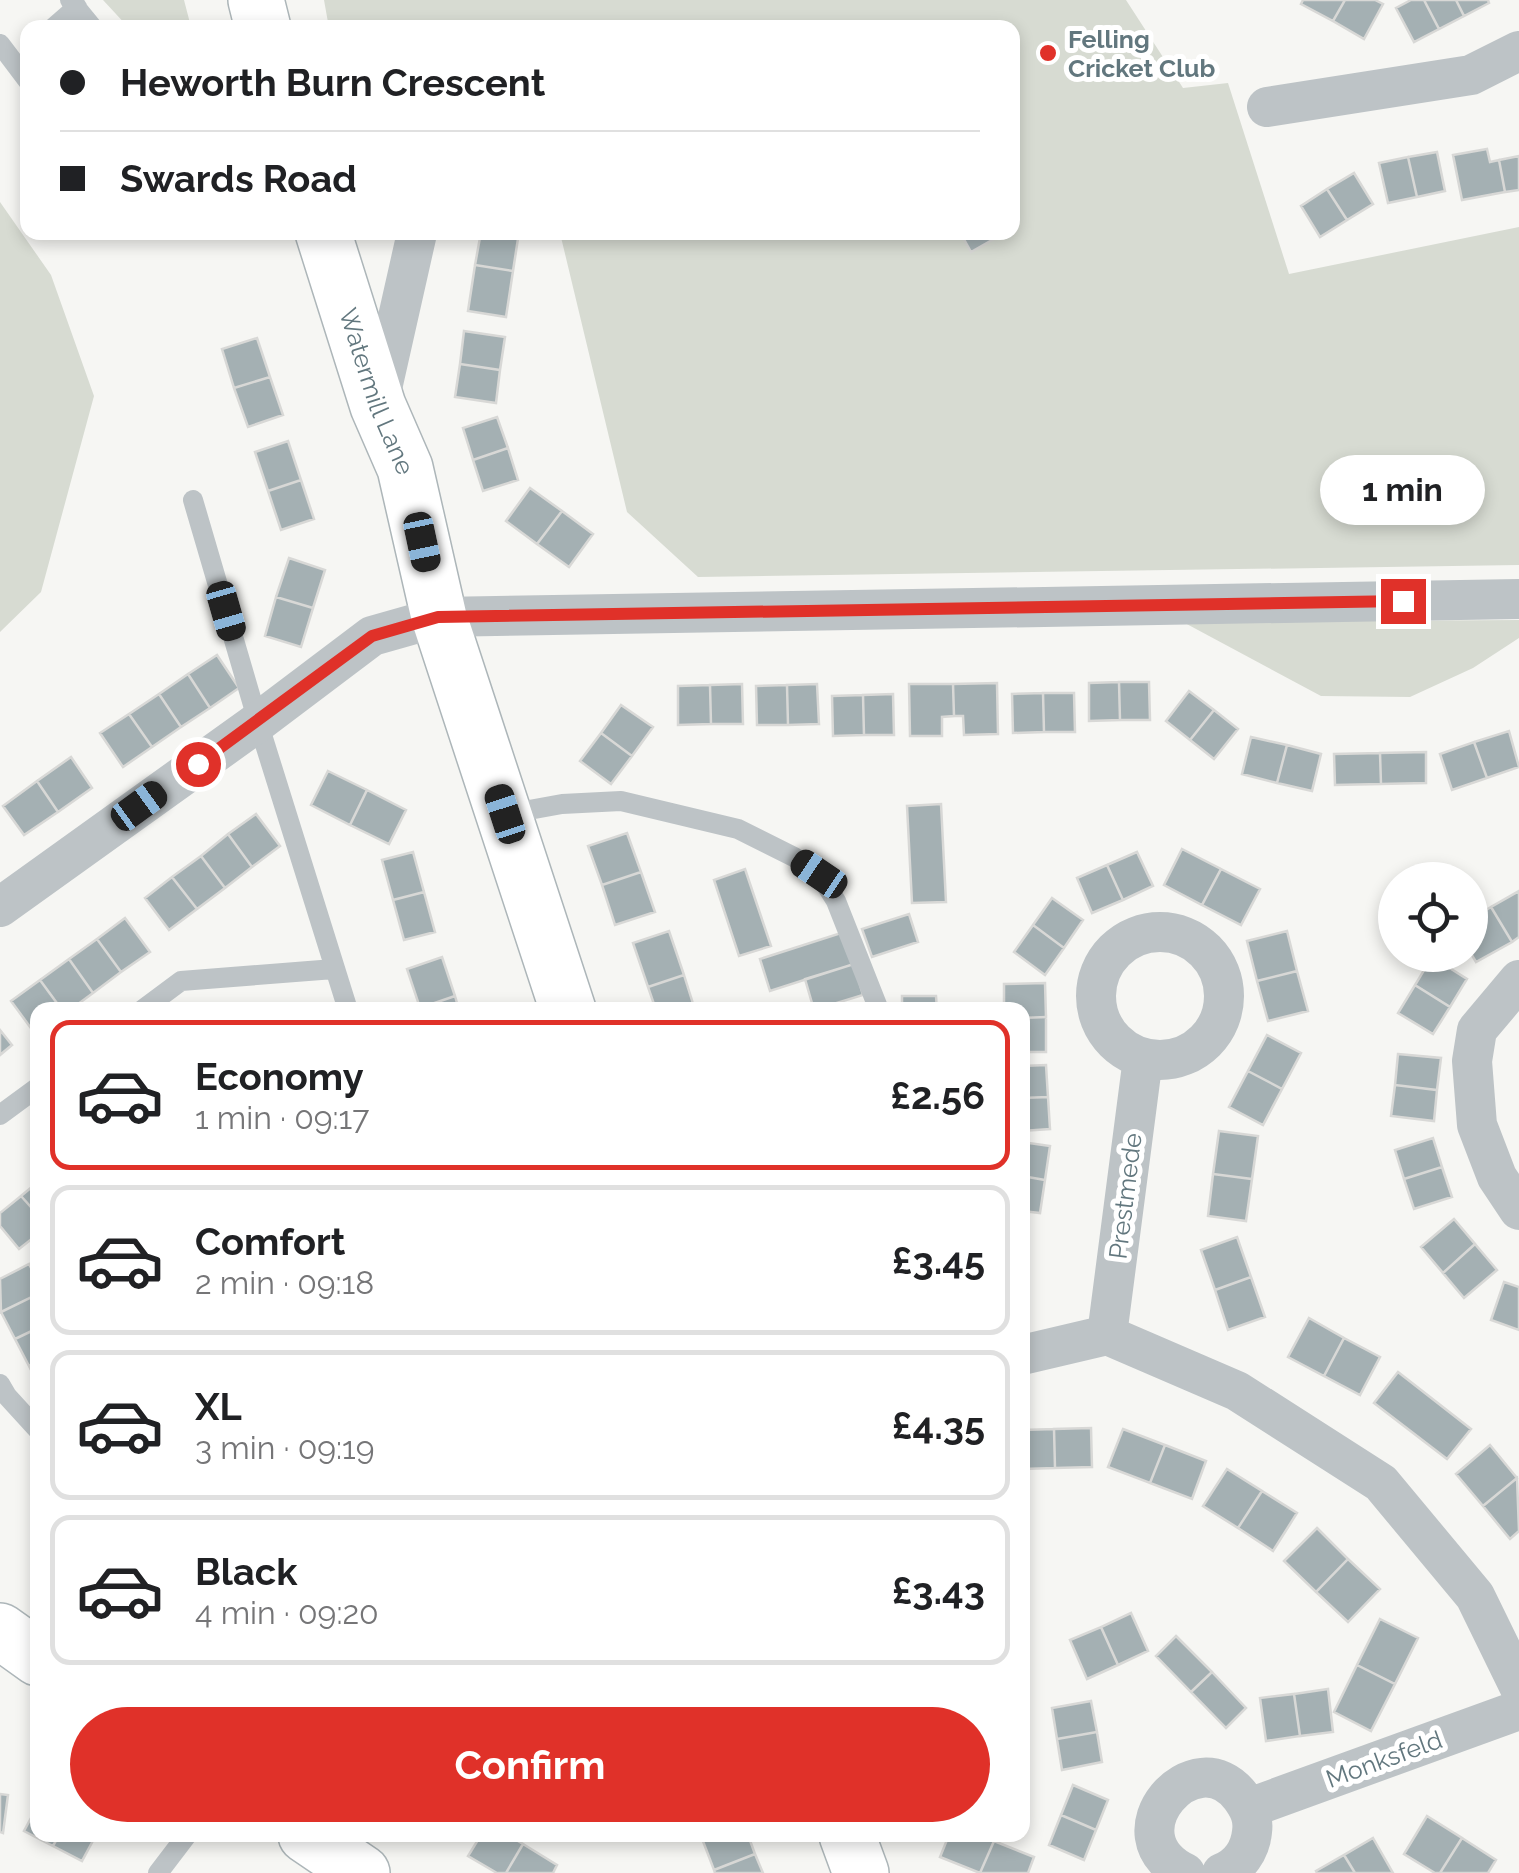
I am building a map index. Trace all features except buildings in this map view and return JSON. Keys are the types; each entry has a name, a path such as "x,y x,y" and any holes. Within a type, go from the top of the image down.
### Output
{"street":[{"path":"1267,107 1471,75 1519,52"},
{"name":"Watermill Lane","path":"326,240 378,406 405,468 438,617 565,1002"},
{"path":"378,406 415,240"},
{"path":"0,907 372,636 438,617 1519,599"},
{"path":"1519,980 1477,1030 1472,1061 1477,1125 1497,1177 1519,1210"},
{"name":"Prestmede","path":"1107,1334 1143,1058"},
{"path":"1030,1353 1107,1334 1238,1391 1382,1482 1475,1596 1519,1686"},
{"path":"0,1631 30,1652"},
{"name":"Monksfeld","path":"1249,1808 1519,1710"},
{"path":"1185,1873 1162,1854 1156,1841 1156,1814 1164,1798 1177,1786 1204,1778 1235,1790 1249,1808 1253,1824 1251,1842 1241,1860 1222,1873"},
{"path":"316,1842 362,1873"},
{"path":"850,1842 861,1873"}],"lane":[{"path":"192,500 345,1002"},
{"path":"505,814 562,804 621,801 738,829 794,856 819,874 836,901 875,1002"},
{"path":"153,1002 182,981 334,969"},
{"path":"0,1115 30,1093"},
{"path":"0,1384 30,1421"},
{"path":"158,1873 182,1842"}],"shaded area":[{"path":"103,0 184,0 189,20 122,20"},
{"path":"324,0 1126,0 1183,88 1228,83 1289,274 1519,227 1519,565 698,577 627,512 562,240 1020,240 1020,20 328,20"},
{"path":"0,202 20,231 20,240 27,240 51,275 94,396 41,592 0,632"},
{"path":"1519,620 1519,638 1473,668 1410,697 1321,696 1183,622"}],"place":[{"name":"Felling Cricket Club","path":"1048,53"}],"route":[{"path":"198,764 372,636 438,617 1403,601"}]}
